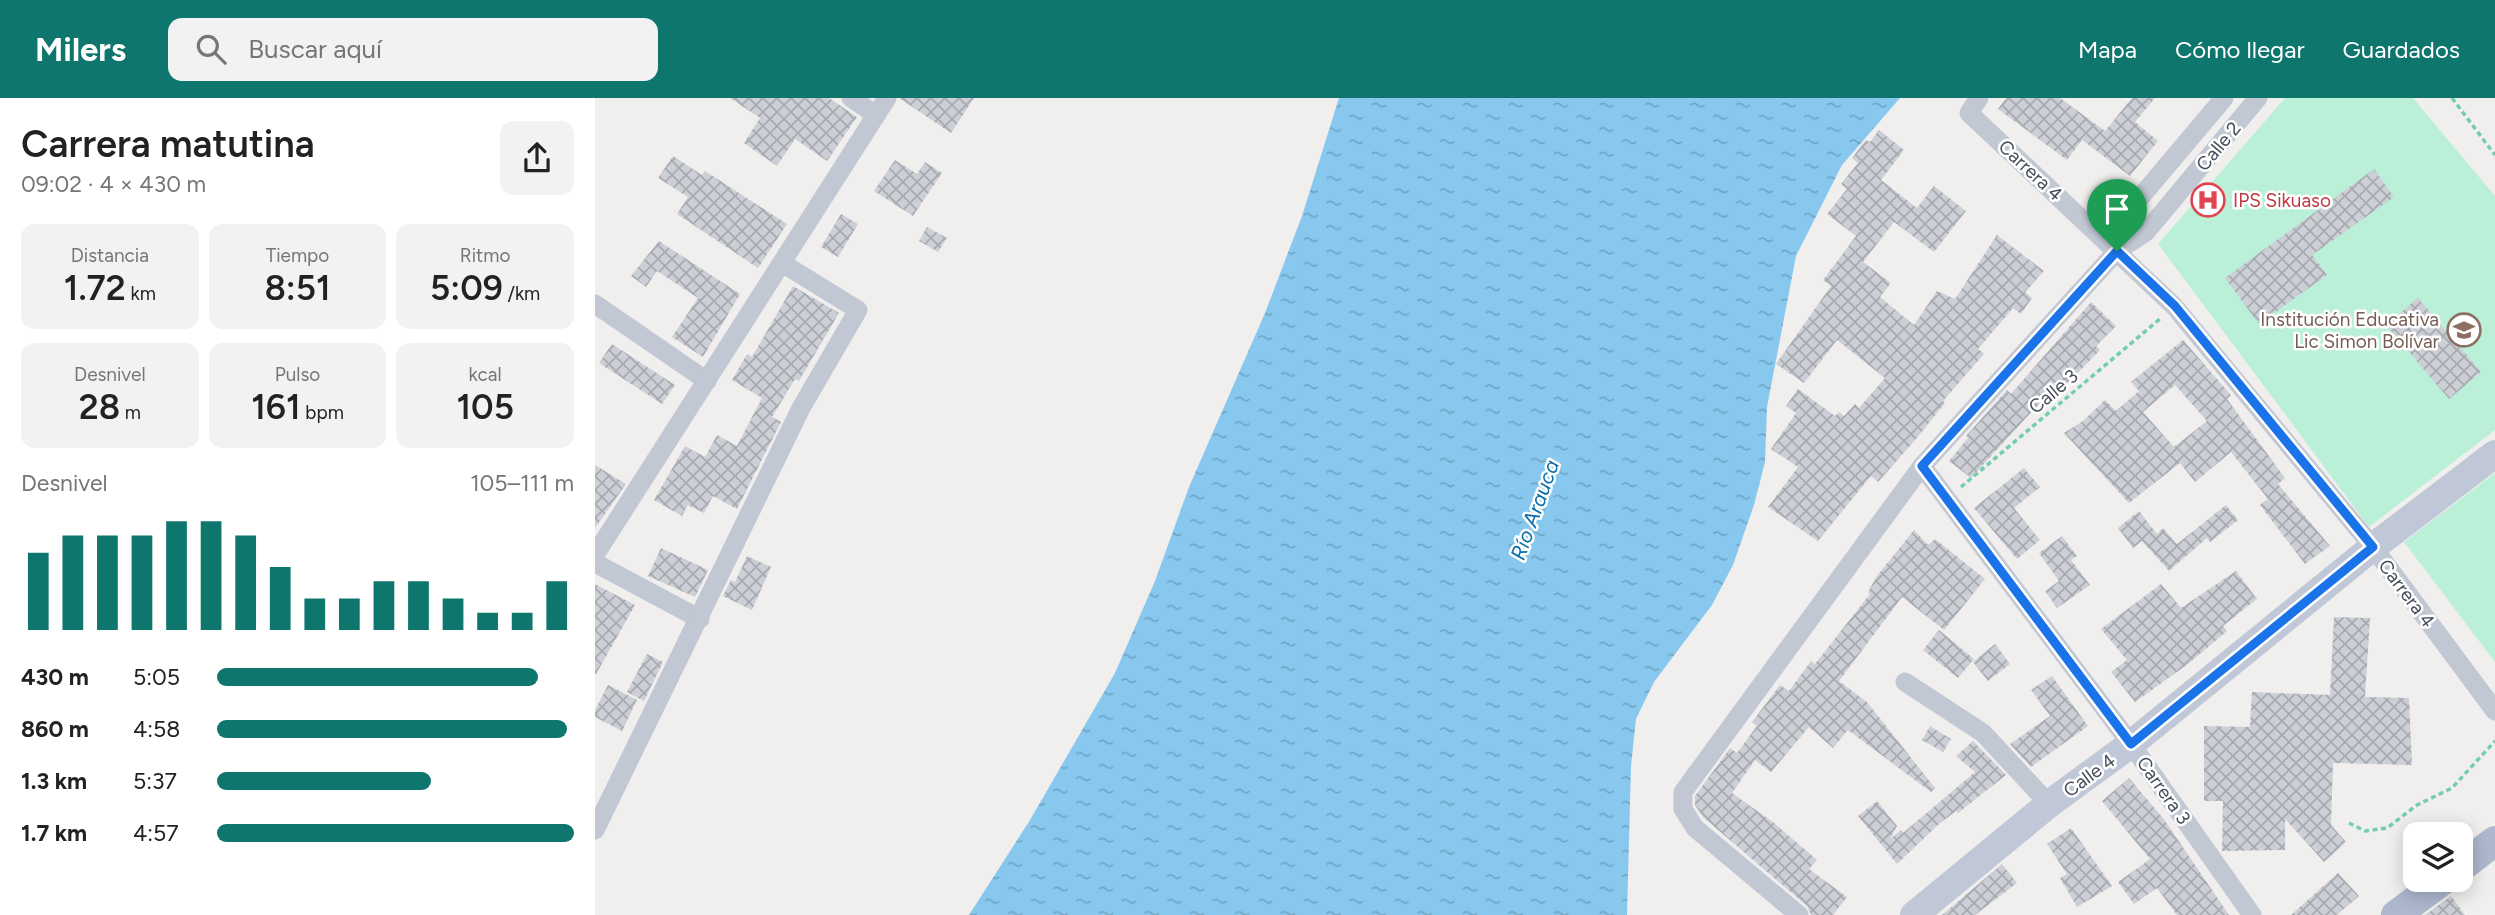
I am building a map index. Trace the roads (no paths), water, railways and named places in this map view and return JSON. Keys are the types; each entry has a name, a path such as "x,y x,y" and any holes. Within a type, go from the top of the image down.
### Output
{"main road":[{"path":"2473,858 2495,841"},
{"path":"2396,915 2427,892"}],"street":[{"path":"851,98 876,115"},
{"path":"595,555 887,98"},
{"name":"Calle 2","path":"2117,251 2127,213 2224,98"},
{"name":"Calle 2","path":"1799,915 1695,828 1683,808 1683,792 1922,466 2117,251 2147,232 2258,98"},
{"name":"Carrera 4","path":"1974,105 2117,251 2175,306 2373,547 2495,711"},
{"path":"595,830 801,408 858,310 782,263"},
{"path":"595,304 707,381"},
{"name":"Calle 4","path":"1914,915 2049,804 2131,744 2373,547 2495,454"},
{"name":"Carrera 3","path":"1922,466 1949,498 2131,744 2252,915"},
{"path":"595,563 700,619"},
{"path":"1905,682 1983,733 2049,804"}],"water":[{"name":"Río Arauca","path":"1339,98 1900,98 1842,165 1796,256 1767,407 1765,462 1754,505 1733,565 1712,605 1654,682 1636,719 1631,766 1627,915 969,915 1030,820 1115,673 1155,581 1189,487 1265,313 1302,216"}],"place":[{"name":"IPS Sikuaso","path":"2208,200"},
{"name":"Institución Educativa Lic Simon Bolívar","path":"2464,330"}]}
